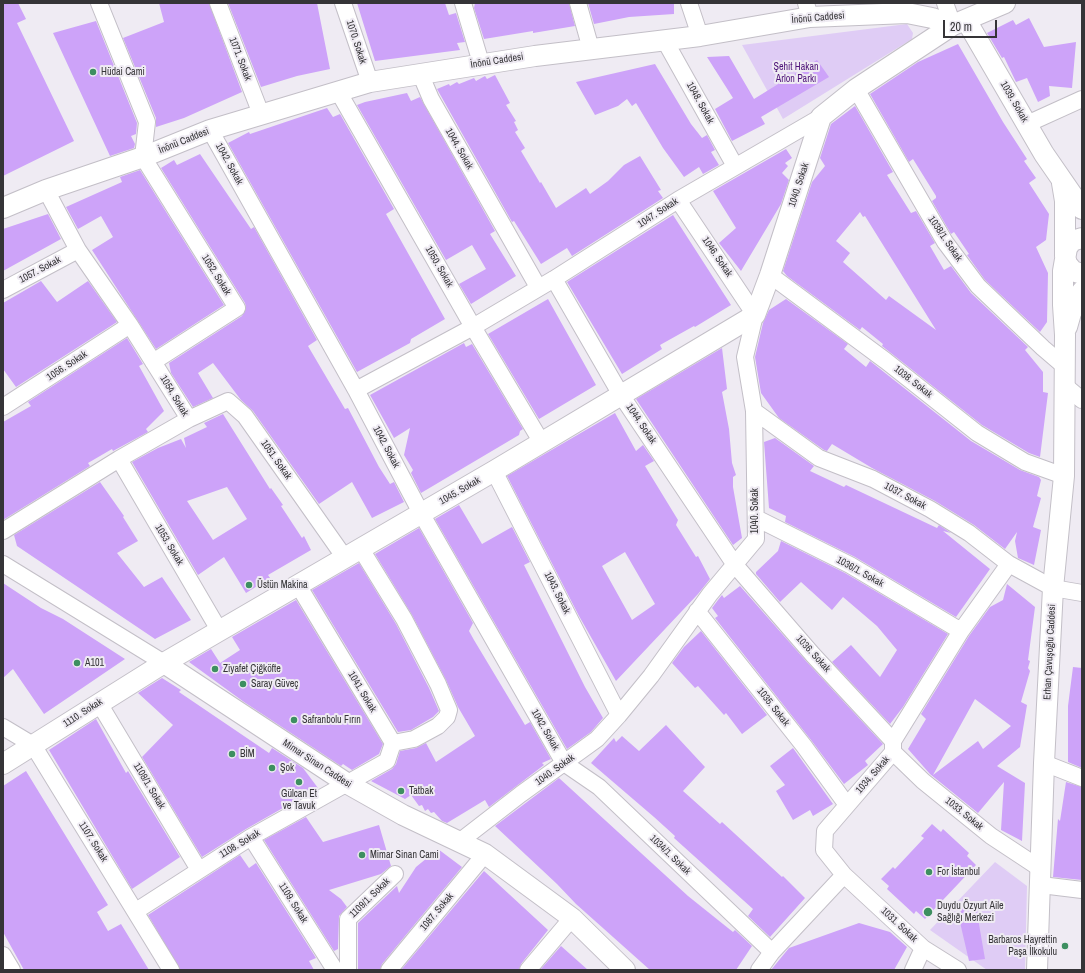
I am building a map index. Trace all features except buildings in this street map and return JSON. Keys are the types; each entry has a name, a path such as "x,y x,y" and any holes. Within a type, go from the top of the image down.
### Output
{"street":[{"path":"99,3 147,122 143,157"},
{"name":"1071. Sokak","path":"218,3 261,114"},
{"name":"1070. Sokak","path":"343,3 370,82"},
{"path":"463,3 482,64"},
{"path":"578,3 591,49"},
{"path":"689,3 700,36"},
{"path":"945,3 959,23 1005,3"},
{"name":"İnönü Caddesi","path":"3,208 46,190 143,157 210,130 370,82 482,64 700,36 808,10 907,13 959,23"},
{"name":"1047. Sokak","path":"356,390 472,327 554,279 678,200 821,117 856,89 959,23"},
{"name":"1039. Sokak","path":"959,23 1027,124 1062,183 1082,209"},
{"name":"1048. Sokak","path":"665,41 735,166"},
{"name":"1044. Sokak","path":"420,73 431,99 538,287"},
{"name":"1038/1. Sokak","path":"856,89 945,242 978,286 1064,366"},
{"name":"1050. Sokak","path":"338,91 472,327 542,442"},
{"path":"1027,124 1082,99"},
{"name":"1040. Sokak","path":"459,842 597,739 619,715 650,676 697,611 756,539 754,411 745,357 755,315 770,275 821,117"},
{"name":"1042. Sokak","path":"210,130 356,390 421,513 564,763"},
{"name":"1052. Sokak","path":"143,157 237,308 153,362"},
{"path":"1062,183 1065,201 1065,256 1062,290 1065,335"},
{"name":"1054. Sokak","path":"3,531 119,459 189,419 130,325 78,250 46,190"},
{"name":"1046. Sokak","path":"678,200 755,315"},
{"path":"1082,238 1072,241 1067,248 1065,256 1067,264 1071,269 1082,274"},
{"name":"1057. Sokak","path":"3,290 78,250"},
{"name":"1038. Sokak","path":"770,275 886,361 977,433 1025,462 1064,476"},
{"name":"1044. Sokak","path":"554,279 621,395 735,565"},
{"path":"1065,335 1071,313 1082,291"},
{"name":"1045. Sokak","path":"164,663 494,471 755,315"},
{"name":"1056. Sokak","path":"3,406 130,325"},
{"name":"Erhan Çavuşoğlu Caddesi","path":"1037,970 1044,763 1053,588 1064,476 1065,335"},
{"path":"1064,385 1082,400"},
{"name":"1051. Sokak","path":"189,419 228,401 245,416 353,553"},
{"name":"1037. Sokak","path":"754,411 819,458 873,478 930,509 969,533 1009,564 1053,588 1082,593"},
{"name":"1053. Sokak","path":"119,459 219,630"},
{"name":"1043. Sokak","path":"494,471 619,715"},
{"name":"1036/1. Sokak","path":"756,518 850,565 961,631"},
{"path":"348,784 386,761 393,743 414,739 438,726 447,717 449,710 438,684 404,619 353,553"},
{"name":"Mimar Sinan Caddesi","path":"3,564 164,663 348,784 403,815 485,854 572,918 625,970"},
{"name":"1034. Sokak","path":"844,875 824,850 825,831 893,746 961,631 1009,564"},
{"name":"1036. Sokak","path":"735,565 893,746"},
{"name":"1041. Sokak","path":"298,585 393,743"},
{"name":"1035. Sokak","path":"697,611 804,746 847,805"},
{"name":"1110. Sokak","path":"3,764 164,663"},
{"name":"1108/1. Sokak","path":"99,703 199,870"},
{"name":"1107. Sokak","path":"3,727 33,745 171,970"},
{"name":"1033. Sokak","path":"893,746 923,781 1041,877"},
{"name":"1034/1. Sokak","path":"564,763 599,787 772,952"},
{"path":"1044,763 1082,778"},
{"name":"1108. Sokak","path":"136,911 251,837 348,784"},
{"name":"1109. Sokak","path":"251,837 335,970"},
{"name":"1087. Sokak","path":"389,970 485,854"},
{"name":"1109/1. Sokak","path":"348,970 348,919 395,874"},
{"path":"759,970 772,952 844,875"},
{"name":"1031. Sokak","path":"844,875 924,948 958,970"},
{"path":"1041,877 1082,890"},
{"path":"528,970 572,918"},
{"path":"913,970 924,948"},
{"path":"3,955 12,970"}],"green space":[{"name":"Şehit Hakan Arlon Parkı","path":"907,24 913,33 912,39 783,119 742,45"},
{"path":"995,862 1027,886 1025,970 987,970 930,930"}],"place":[{"name":"Hüdai Cami","path":"93,72"},
{"name":"Üstün Makina","path":"249,585"},
{"name":"A101","path":"77,663"},
{"name":"Ziyafet Çiğköfte","path":"215,669"},
{"name":"Saray Güveç","path":"243,684"},
{"name":"Safranbolu Fırın","path":"294,720"},
{"name":"BİM","path":"232,754"},
{"name":"Şok","path":"272,768"},
{"name":"Gülcan Et ve Tavuk","path":"299,782"},
{"name":"Tatbak","path":"401,791"},
{"name":"Mimar Sinan Cami","path":"362,855"},
{"name":"For İstanbul","path":"929,872"},
{"name":"Duydu Özyurt Aile Sağlığı Merkezi","path":"928,912"},
{"name":"Barbaros Hayrettin Paşa İlkokulu","path":"1065,946"}]}
